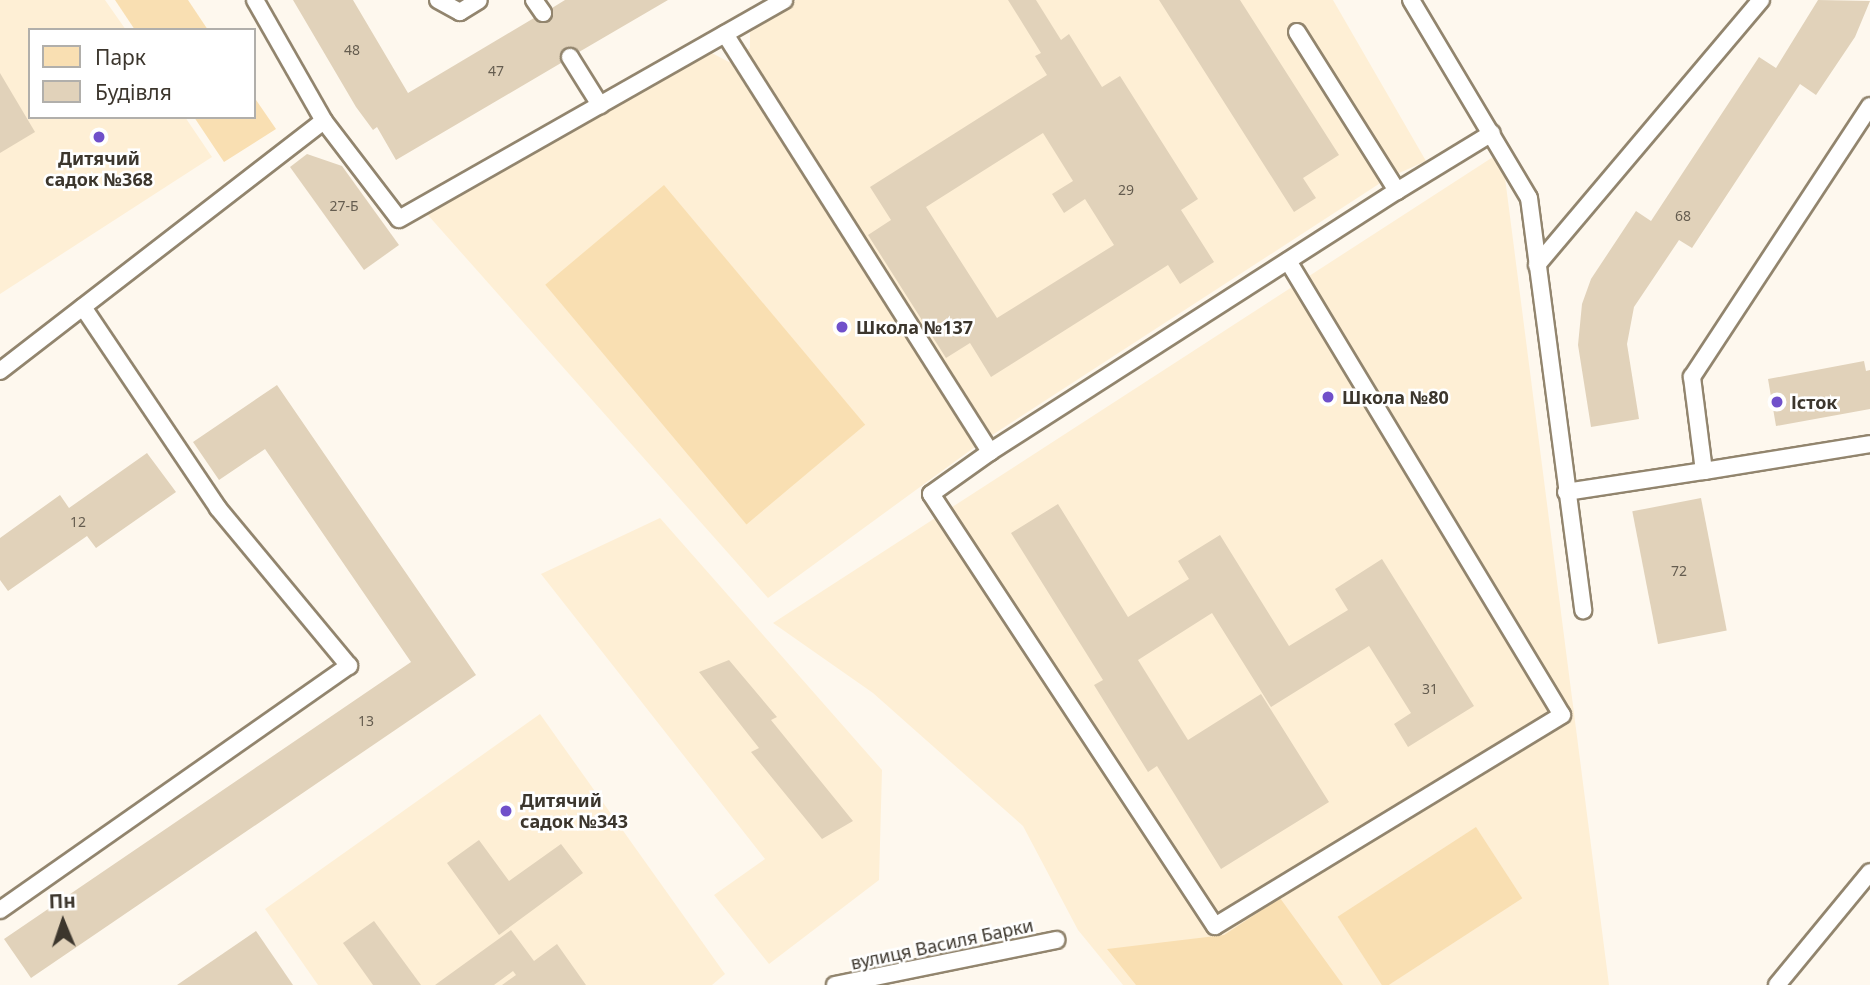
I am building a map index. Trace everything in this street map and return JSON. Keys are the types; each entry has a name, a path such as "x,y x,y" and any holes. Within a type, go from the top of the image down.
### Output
{"lane":[{"path":"255,0 324,121 399,219 784,0"},
{"path":"438,0 460,12 479,0"},
{"path":"1411,0 1529,198 1583,610"},
{"path":"1537,265 1761,0"},
{"path":"1297,32 1397,191"},
{"path":"725,34 990,452"},
{"path":"570,57 600,105"},
{"path":"1704,471 1692,377 1870,106"},
{"path":"0,371 324,121"},
{"path":"1288,261 1562,715 1216,926 931,494 990,452 1397,191 1492,132"},
{"path":"0,910 349,666 218,508 83,307"},
{"path":"1566,492 1870,444"},
{"path":"1777,985 1870,872"},
{"name":"вулиця Василя Барки","path":"835,985 1056,940"}],"shaded area":[{"name":"Дитячий садок №368","path":"0,0 105,0 125,28 28,28 28,119 186,119 212,157 0,294"},
{"name":"Школа №137","path":"796,0 1333,0 1426,161 1388,178 983,441 768,598 427,214 708,51 729,62 750,48 750,27"},
{"name":"Школа №80","path":"1493,157 1504,170 1609,985 1123,985 1078,930 1023,826 873,693 773,623"},
{"path":"660,518 882,770 879,880 769,964 714,895 765,859 541,574"},
{"name":"Дитячий садок №343","path":"540,714 725,974 712,985 318,985 265,909"}],"green space":[{"path":"115,0 188,0 207,28 134,28"},
{"path":"256,100 276,129 224,162 195,119 256,119"},
{"path":"664,185 865,425 746,524 545,285"},
{"path":"1476,827 1522,898 1389,985 1382,985 1338,917"},
{"path":"1280,898 1343,985 1136,985 1107,949 1224,935"}],"building":[{"path":"293,0 353,0 408,93 534,18 548,22 552,8 565,0 668,0 579,52 565,48 561,63 396,160 377,127 373,130 356,107"},
{"path":"1008,0 1036,0 1061,40 1069,34 1102,87 1120,76 1198,199 1181,210 1214,262 1180,284 1168,265 991,377 970,343 946,358 868,235 891,220 870,187 1047,75 1035,56 1041,53","holes":["1043,133 1073,181 1052,194 1064,213 1085,199 1114,245 997,318 926,207"]},
{"path":"1159,0 1240,0 1339,155 1303,178 1316,198 1294,212"},
{"path":"1818,0 1870,1 1855,37 1816,95 1800,84 1692,248 1679,240 1634,307 1627,344 1639,419 1591,427 1578,345 1582,304 1591,279 1636,211 1651,221 1759,57 1776,68"},
{"path":"0,73 35,132 0,153"},
{"path":"307,154 342,166 399,245 364,270 290,167"},
{"path":"1864,361 1866,371 1870,370 1870,409 1776,426 1768,379"},
{"path":"277,385 476,675 31,978 4,939 411,662 265,449 219,480 193,442"},
{"path":"147,453 176,492 96,548 87,536 8,591 0,580 0,538 60,495 69,508"},
{"path":"1701,498 1727,631 1658,644 1632,511"},
{"path":"1058,504 1128,617 1189,579 1178,561 1220,535 1289,646 1348,610 1335,589 1382,559 1474,706 1408,747 1394,724 1411,713 1369,646 1271,707 1212,613 1138,660 1188,740 1261,694 1329,802 1221,869 1157,766 1148,772 1094,685 1103,680 1011,533"},
{"path":"729,660 777,717 771,720 853,821 822,839 751,752 759,748 699,672"},
{"path":"479,840 509,881 561,844 583,873 499,935 447,863"},
{"path":"374,921 421,985 373,985 343,943"},
{"path":"511,930 534,961 557,944 586,985 502,985 516,975 513,971 494,985 435,985"},
{"path":"256,931 293,985 177,985"}],"place":[{"name":"Дитячий садок №368","path":"99,137"},
{"name":"Школа №137","path":"842,327"},
{"name":"Школа №80","path":"1328,397"},
{"name":"Істок","path":"1777,402"},
{"name":"Дитячий садок №343","path":"506,811"}]}
